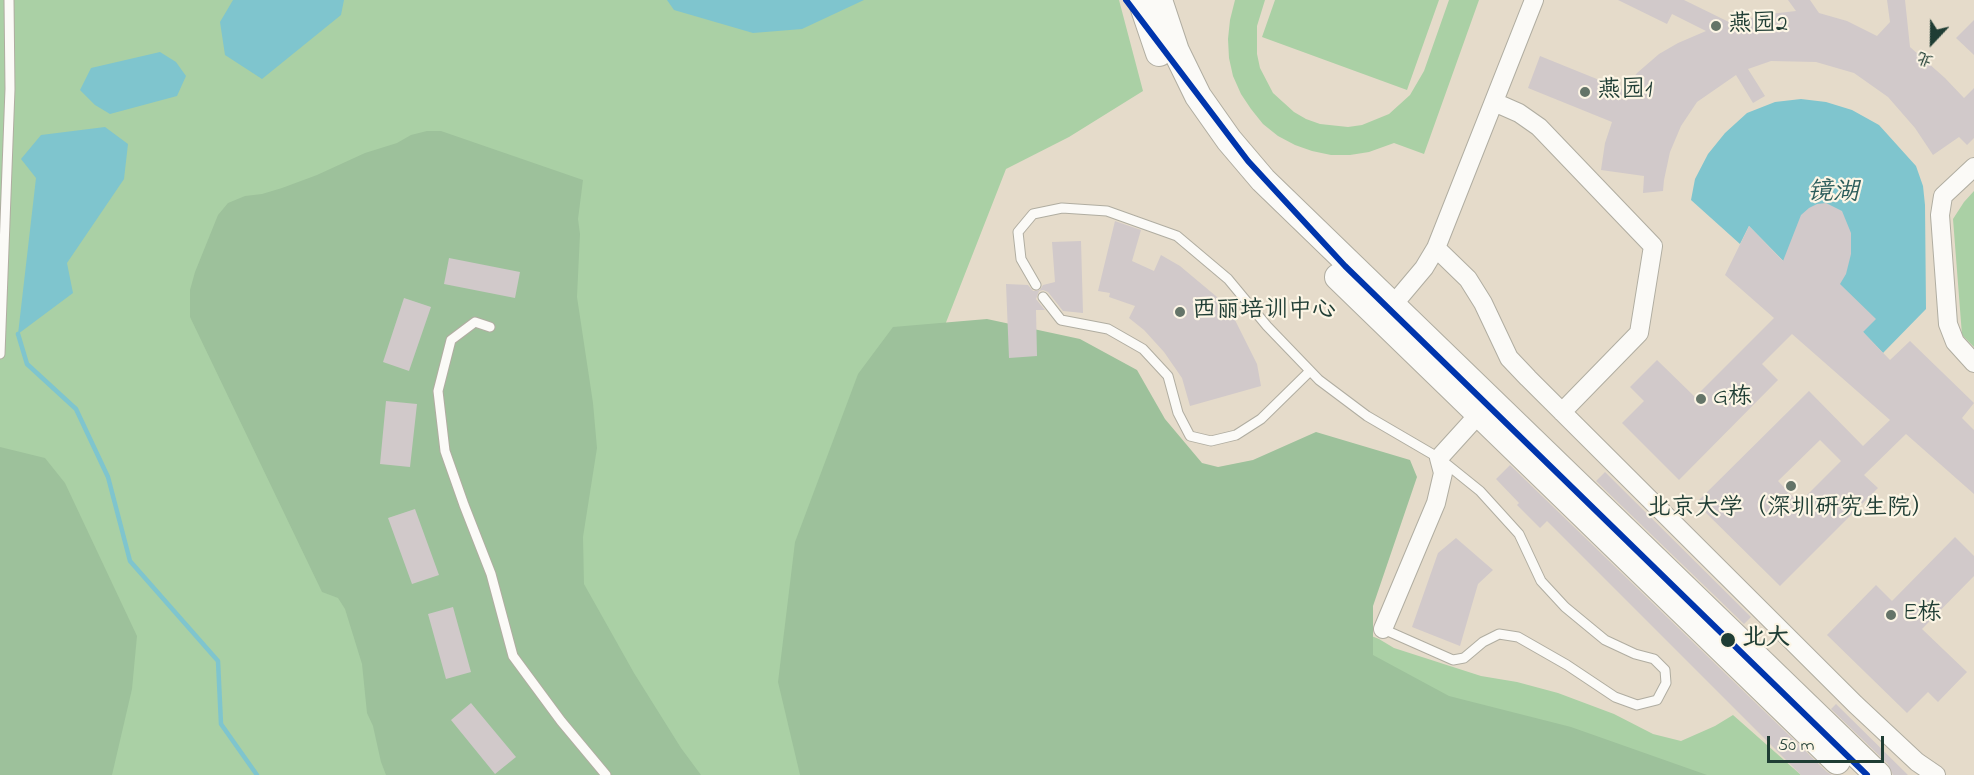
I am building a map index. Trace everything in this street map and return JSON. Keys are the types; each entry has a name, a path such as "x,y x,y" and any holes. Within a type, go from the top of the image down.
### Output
{"main road":[{"path":"1140,0 1154,43 1170,77 1185,105 1225,163 1478,415 1852,775"},
{"path":"1159,0 1166,25 1186,74 1198,96 1229,140 1283,200 1878,775"}],"street":[{"path":"1392,306 1424,268 1436,248 1534,0"},
{"path":"1494,102 1519,113 1539,127 1653,246 1638,333 1562,412"},
{"path":"1974,166 1943,196 1940,215 1948,324 1955,342 1974,363"},
{"path":"1436,248 1468,279 1483,303 1509,358 1855,704 1917,762 1936,775"},
{"path":"1383,629 1436,503 1443,473 1439,458 1478,415"}],"lane":[{"path":"0,354 10,89 9,0"},
{"path":"1036,285 1021,260 1018,232 1033,214 1062,208 1107,211 1177,236 1228,279 1267,326 1319,380 1367,416 1439,458 1480,491 1519,534 1541,581 1564,607 1605,640 1635,654 1654,659 1665,670 1666,683 1657,700 1636,705 1615,697 1567,665 1518,638 1499,634 1483,642 1464,658 1453,660 1383,629"},
{"path":"1043,297 1061,320 1107,329 1143,349 1168,376 1178,413 1190,436 1211,441 1236,435 1261,418 1310,371"},
{"path":"490,327 475,321 451,340 438,391 445,451 491,574 513,656 561,721 606,775"}],"green space":[{"path":"0,0 1119,0 1143,91 1069,137 1006,169 945,325 1336,622 1379,639 1394,648 1481,676 1517,682 1558,693 1614,714 1653,734 1681,741 1733,715 1801,775 0,775"},
{"path":"1235,0 1265,0 1257,26 1257,54 1260,68 1273,93 1294,112 1306,119 1320,124 1348,127 1362,125 1389,114 1410,95 1424,71 1449,0 1479,0 1424,154 1394,143 1369,152 1331,155 1295,145 1278,136 1263,124 1241,94 1233,76 1229,58 1228,39"},
{"path":"1275,0 1439,0 1407,90 1262,37"},
{"path":"427,131 441,131 583,180 578,219 580,234 577,297 593,403 597,448 583,537 584,584 634,673 681,748 701,775 386,775 373,726 367,713 362,664 345,609 338,598 322,592 190,317 190,290 195,272 218,215 228,203 245,196 282,188 365,153"},
{"path":"1974,191 1974,347 1962,335 1953,219"},
{"path":"987,319 1080,339 1137,370 1165,419 1202,463 1218,467 1253,460 1316,432 1410,460 1417,477 1373,606 1373,655 1449,696 1571,727 1707,775 800,775 778,682 795,542 858,374 893,327"},
{"path":"0,447 45,458 65,483 137,636 132,689 112,775 0,775"}],"water":[{"path":"233,0 344,0 341,15 262,79 225,55 220,22"},
{"path":"667,0 864,0 802,29 753,33 674,10"},
{"path":"160,52 176,62 186,76 177,96 110,114 95,105 80,90 91,68"},
{"name":"镜湖","path":"1801,99 1826,102 1852,110 1879,125 1916,166 1923,186 1926,309 1883,353 1863,332 1858,337 1749,226 1740,244 1691,200 1695,179 1708,154 1725,133 1747,113 1775,102"},
{"path":"105,127 128,144 124,179 67,263 73,293 18,334 36,178 21,159 41,135"}],"building":[{"path":"1618,0 1684,0 1733,24 1770,14 1796,11 1788,0 1810,0 1819,13 1847,21 1877,36 1890,22 1887,0 1905,0 1910,47 1964,98 1974,88 1974,138 1967,145 1959,137 1933,155 1915,128 1888,97 1854,73 1816,62 1771,61 1748,69 1765,96 1753,103 1736,75 1697,102 1681,126 1670,152 1663,191 1643,193 1644,176 1601,170 1605,143 1612,122 1528,88 1540,56 1624,90 1637,73 1659,54 1706,31 1672,14 1667,24"},
{"path":"1974,20 1974,55 1956,38"},
{"path":"1826,203 1842,211 1851,233 1851,254 1846,274 1840,284 1876,319 1863,332 1890,360 1910,341 1974,403 1962,418 1974,430 1974,494 1906,434 1864,475 1878,488 1780,586 1696,503 1809,391 1863,446 1890,420 1792,334 1762,364 1778,380 1679,480 1622,423 1644,401 1630,387 1657,360 1695,397 1774,318 1725,275 1749,226 1783,261 1801,215 1817,204","holes":["1820,440 1841,461 1799,503 1778,481"]},
{"name":"西丽培训中心","path":"1115,221 1141,230 1132,261 1154,271 1161,255 1180,266 1217,297 1234,318 1257,364 1261,386 1190,406 1182,378 1164,352 1144,330 1129,318 1135,306 1109,297 1110,293 1098,291"},
{"path":"1081,241 1083,313 1063,311 1048,292 1039,291 1036,299 1045,310 1036,310 1037,356 1009,358 1006,284 1028,285 1033,291 1055,282 1052,242"},
{"path":"449,258 520,272 515,298 444,284"},
{"path":"404,298 431,307 409,371 383,362"},
{"path":"386,401 417,404 410,467 380,464"},
{"path":"1510,465 1832,775 1801,775 1547,521 1540,528 1496,479"},
{"path":"1605,472 1751,617 1744,624 1596,481"},
{"path":"415,509 439,575 412,584 388,518"},
{"name":"E栋","path":"1955,537 1974,556 1974,576 1922,629 1967,672 1938,702 1928,692 1907,713 1827,635 1876,585 1892,601"},
{"path":"1456,538 1493,570 1478,584 1460,646 1412,627 1438,553"},
{"path":"453,607 471,672 446,679 428,614"},
{"path":"471,703 516,757 495,774 451,720"},
{"path":"1836,704 1908,775 1893,775 1888,764 1831,709"}],"waterway":[{"path":"18,334 27,364 76,409 108,477 130,561 218,661 221,724 257,775"}],"transit line":[{"path":"1126,0 1248,161 1345,266 1867,775"}],"place":[{"name":"燕园2","path":"1716,26"},
{"name":"燕园1","path":"1585,92"},
{"name":"西丽培训中心","path":"1180,312"},
{"name":"G栋","path":"1701,399"},
{"name":"北京大学（深圳研究生院）","path":"1791,486"},
{"name":"E栋","path":"1891,615"},
{"name":"北大","path":"1728,640"}]}
